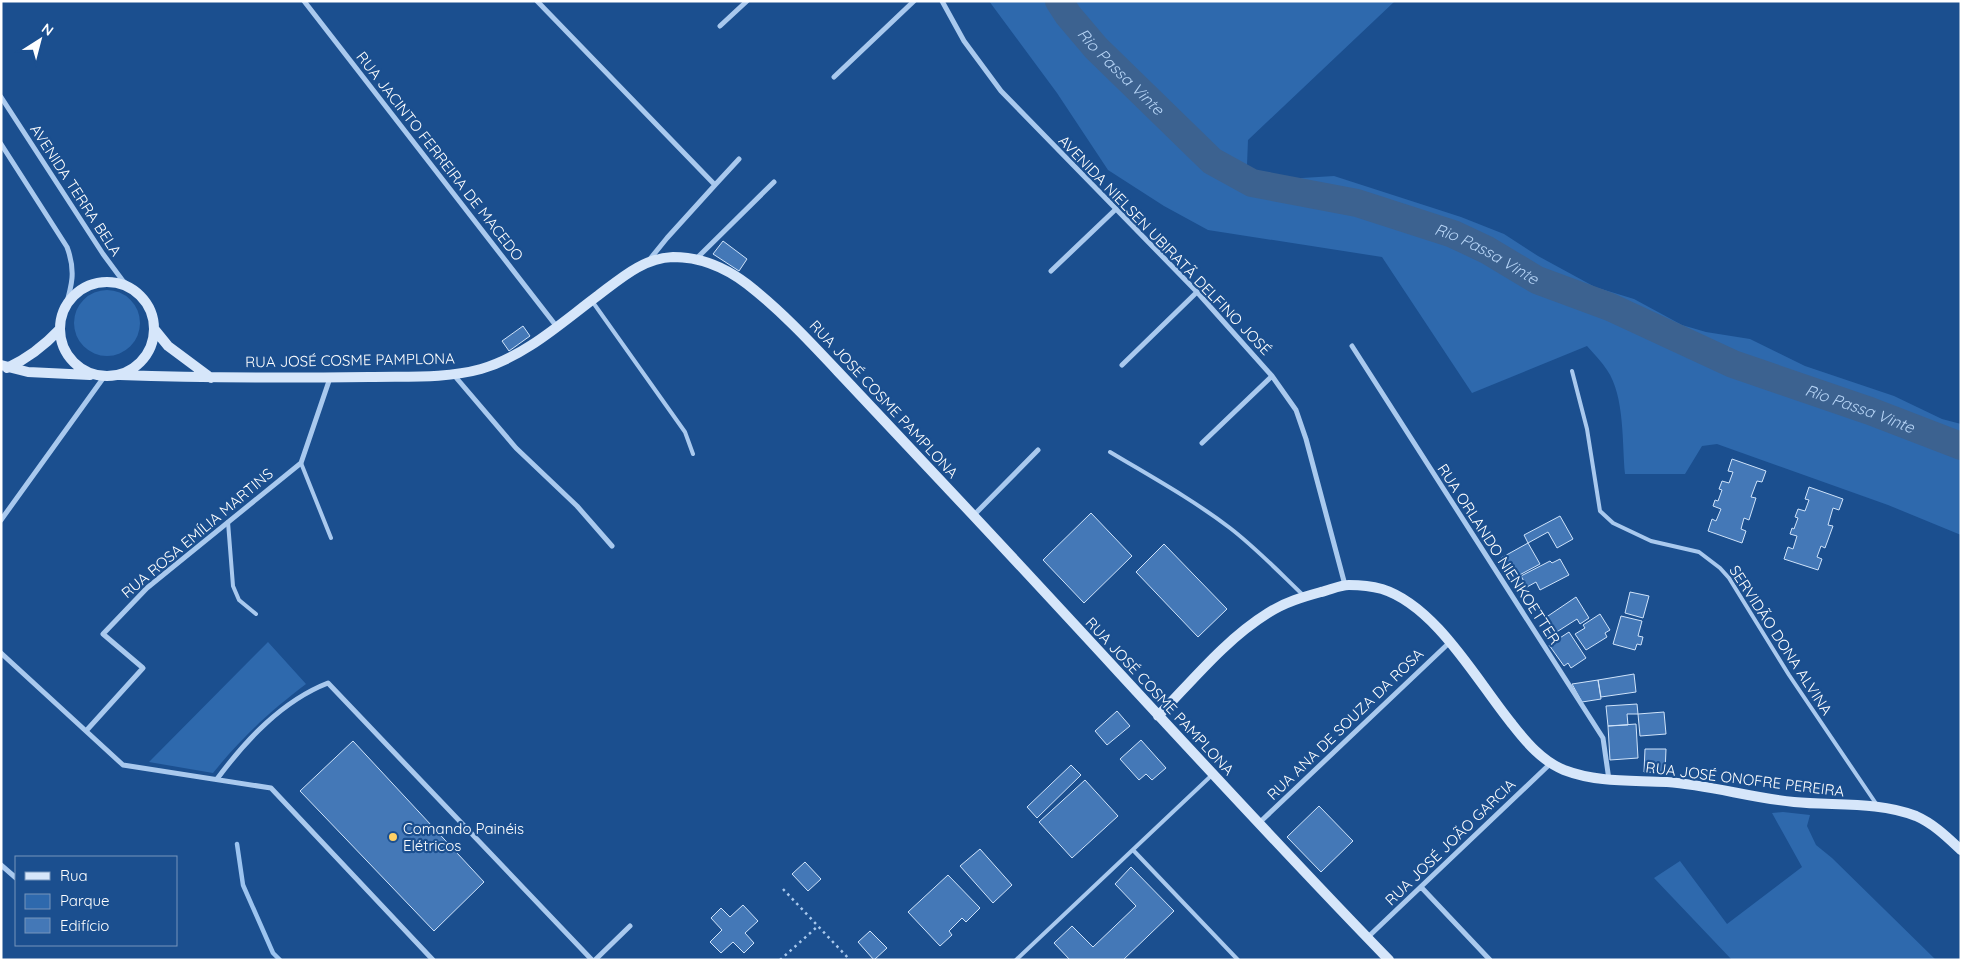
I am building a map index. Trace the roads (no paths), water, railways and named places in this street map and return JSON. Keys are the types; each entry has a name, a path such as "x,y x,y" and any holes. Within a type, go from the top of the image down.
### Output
{"main road":[{"name":"RUA JOSÉ COSME PAMPLONA","path":"120,375 212,378 330,377 453,374 478,370 505,360 557,327 629,272 649,262 674,257 696,259 729,272 789,320 1212,775 1389,960"},
{"path":"4,366 28,372 104,377 120,375 134,369 145,358 152,345 155,330 153,315 146,302 136,291 119,283 100,282 92,285 76,294 65,309 60,329 62,344 69,357 80,368 94,375"},
{"path":"4,366 26,359 42,348 60,329"},
{"path":"155,330 168,346 212,378"},
{"name":"RUA JOSÉ ONOFRE PEREIRA","path":"1158,716 1214,659 1256,621 1284,605 1304,597 1345,585 1371,586 1396,596 1423,615 1450,642 1524,739 1550,763 1577,774 1609,781 1669,782 1791,802 1878,807 1915,816 1926,821 1936,827 1961,850"}],"street":[{"name":"RUA JACINTO FERREIRA DE MACEDO","path":"304,1 557,327"},
{"path":"537,1 715,185"},
{"path":"720,26 747,1"},
{"path":"834,77 914,1"},
{"name":"AVENIDA NIELSEN UBIRATÃ DELFINO JOSÉ","path":"942,1 968,48 1000,91 1197,292 1272,376 1296,410 1306,439 1345,585"},
{"name":"AVENIDA TERRA BELA","path":"1,97 107,260 123,281 136,291"},
{"path":"1,144 67,247 73,276 65,309"},
{"path":"649,262 667,238 739,159"},
{"path":"696,259 774,182"},
{"path":"1050,272 1116,209"},
{"path":"1122,365 1197,292"},
{"name":"RUA ORLANDO NIENKOETTER","path":"1352,346 1603,738 1609,781"},
{"path":"453,374 516,448 577,506 612,546"},
{"path":"1202,443 1272,376"},
{"path":"1,520 104,377"},
{"path":"301,463 330,377"},
{"path":"973,516 1038,450"},
{"name":"RUA ROSA EMÍLIA MARTINS","path":"86,730 143,668 104,634 147,588 301,463"},
{"name":"RUA ANA DE SOUZA DA ROSA","path":"1258,824 1450,642"},
{"path":"1,653 123,765 271,788 434,960"},
{"path":"216,779 242,747 258,731 300,697 328,683 593,960 630,926"},
{"name":"RUA JOSÉ JOÃO GARCIA","path":"1368,938 1550,763"},
{"path":"1,865 15,877"},
{"path":"1421,887 1490,960"}],"lane":[{"path":"592,301 685,432 693,454"},
{"name":"SERVIDÃO DONA ALVINA","path":"1572,371 1587,429 1600,511 1613,523 1651,541 1698,552 1720,568 1729,578 1789,674 1878,807"},
{"path":"1110,452 1211,514 1261,554 1304,597"},
{"path":"301,463 331,538"},
{"path":"228,522 233,586 240,600 256,614"},
{"path":"1016,960 1212,775"},
{"path":"1133,850 1238,960"}],"waterway":[{"name":"Rio Passa Vinte","path":"1059,1 1068,15 1096,48 1212,161 1252,183 1357,203 1453,234 1487,250 1537,280 1610,307 1733,364 1870,411 1961,446"},
{"path":"237,844 243,885 273,953 280,960"}],"place":[{"name":"Comando Painéis Elétricos","path":"393,837"}]}
